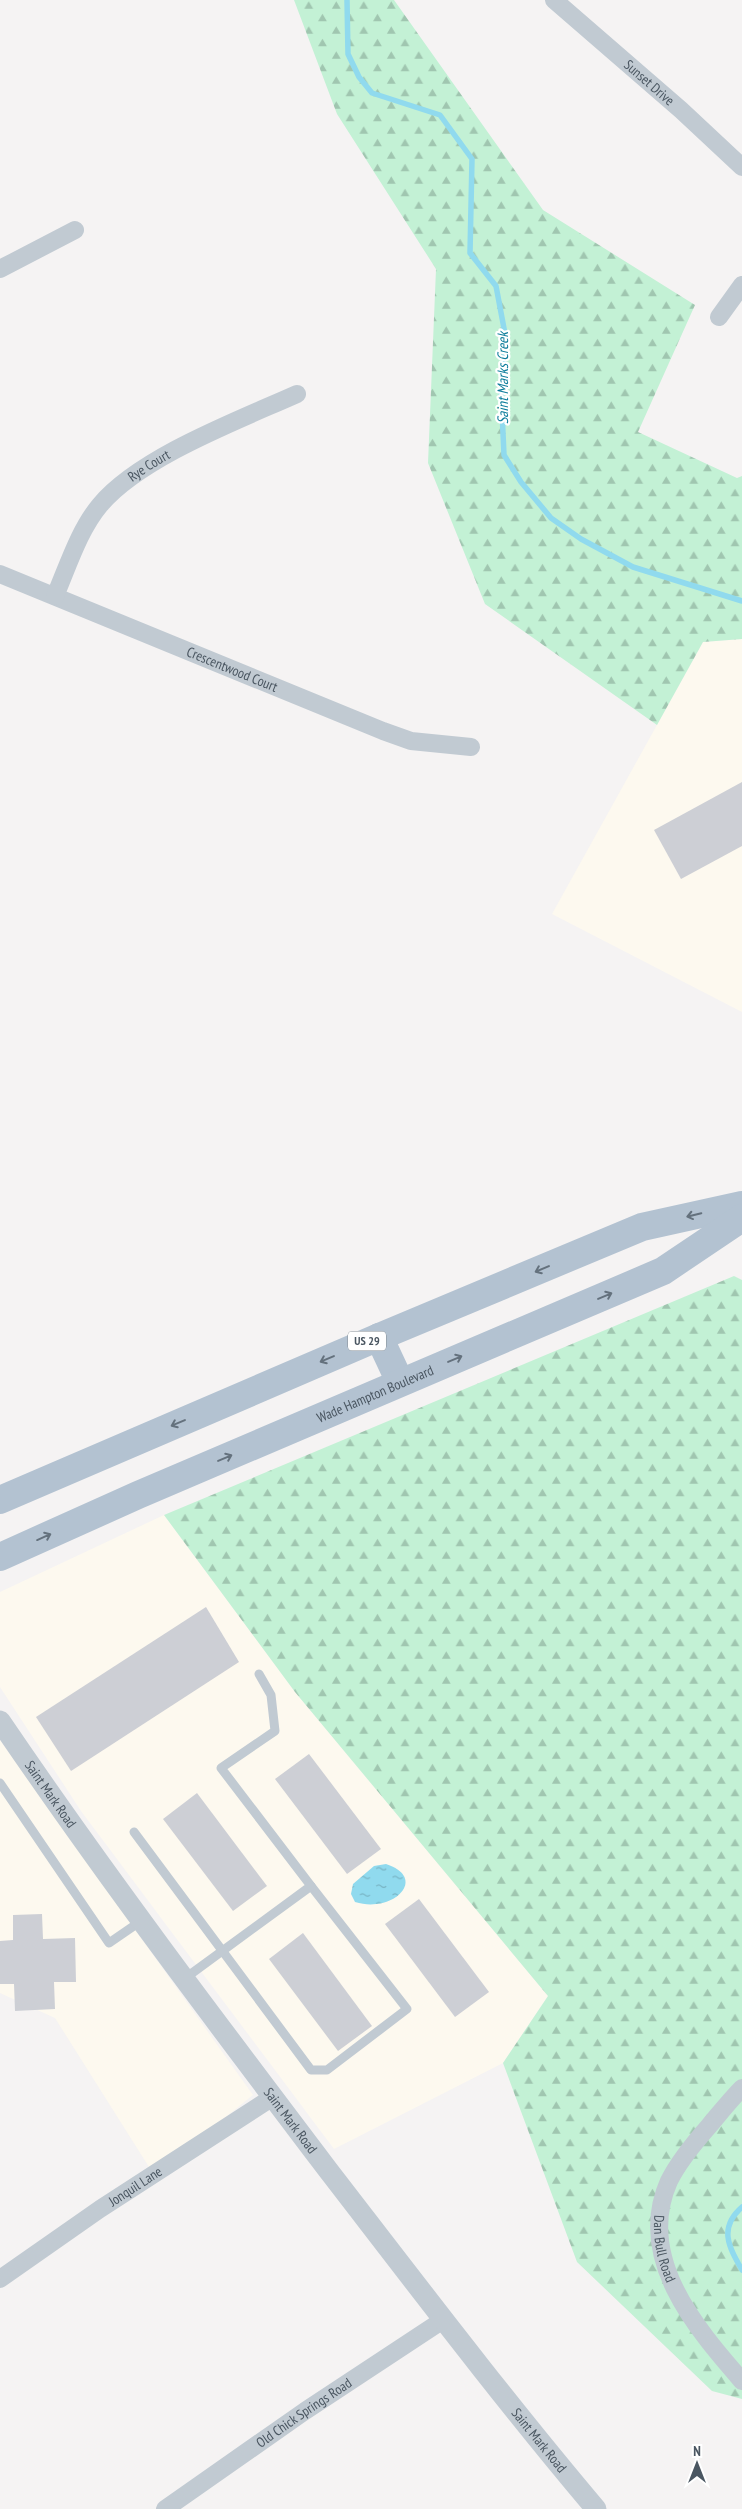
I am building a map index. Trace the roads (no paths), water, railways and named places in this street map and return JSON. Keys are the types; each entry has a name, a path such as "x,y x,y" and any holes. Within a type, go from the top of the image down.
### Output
{"main road":[{"name":"US 29","path":"0,1500 379,1336 642,1227 742,1205"},
{"name":"Wade Hampton Boulevard","path":"0,1557 400,1382 663,1271 742,1218"},
{"path":"379,1336 400,1382"}],"street":[{"name":"Sunset Drive","path":"554,0 681,110 742,167"},
{"path":"0,269 75,230"},
{"path":"719,317 742,286"},
{"name":"Rye Court","path":"55,596 87,524 113,490 132,475 167,455 297,394"},
{"name":"Crescentwood Court","path":"0,574 383,732 411,741 471,746"},
{"name":"Saint Mark Road","path":"0,1721 71,1825 273,2097 443,2320 539,2442 596,2509"},
{"name":"Dan Bull Road","path":"742,2088 694,2143 676,2168 665,2192 660,2210 658,2240 666,2272 688,2310 717,2352 742,2380"},
{"name":"Jonquil Lane","path":"0,2279 100,2209 273,2097"},
{"name":"Old Chick Springs Road","path":"165,2509 305,2411 443,2320"}],"lane":[{"path":"134,1832 310,2070 327,2070 407,2010 221,1768 275,1731 270,1695 259,1674"},
{"path":"0,1783 108,1943 141,1921"},
{"path":"184,1979 311,1886"}],"water":[{"path":"386,1864 399,1870 405,1878 405,1885 401,1893 393,1899 382,1903 355,1902 351,1894 353,1884 374,1866"}],"waterway":[{"name":"Saint Marks Creek","path":"347,0 348,54 359,77 372,93 440,115 472,159 470,253 496,286 506,339 501,389 504,455 521,482 551,518 581,539 633,567 742,601"},
{"name":"Saint Marks Creek","path":"742,2207 730,2222 728,2230 730,2245 742,2270"}]}
